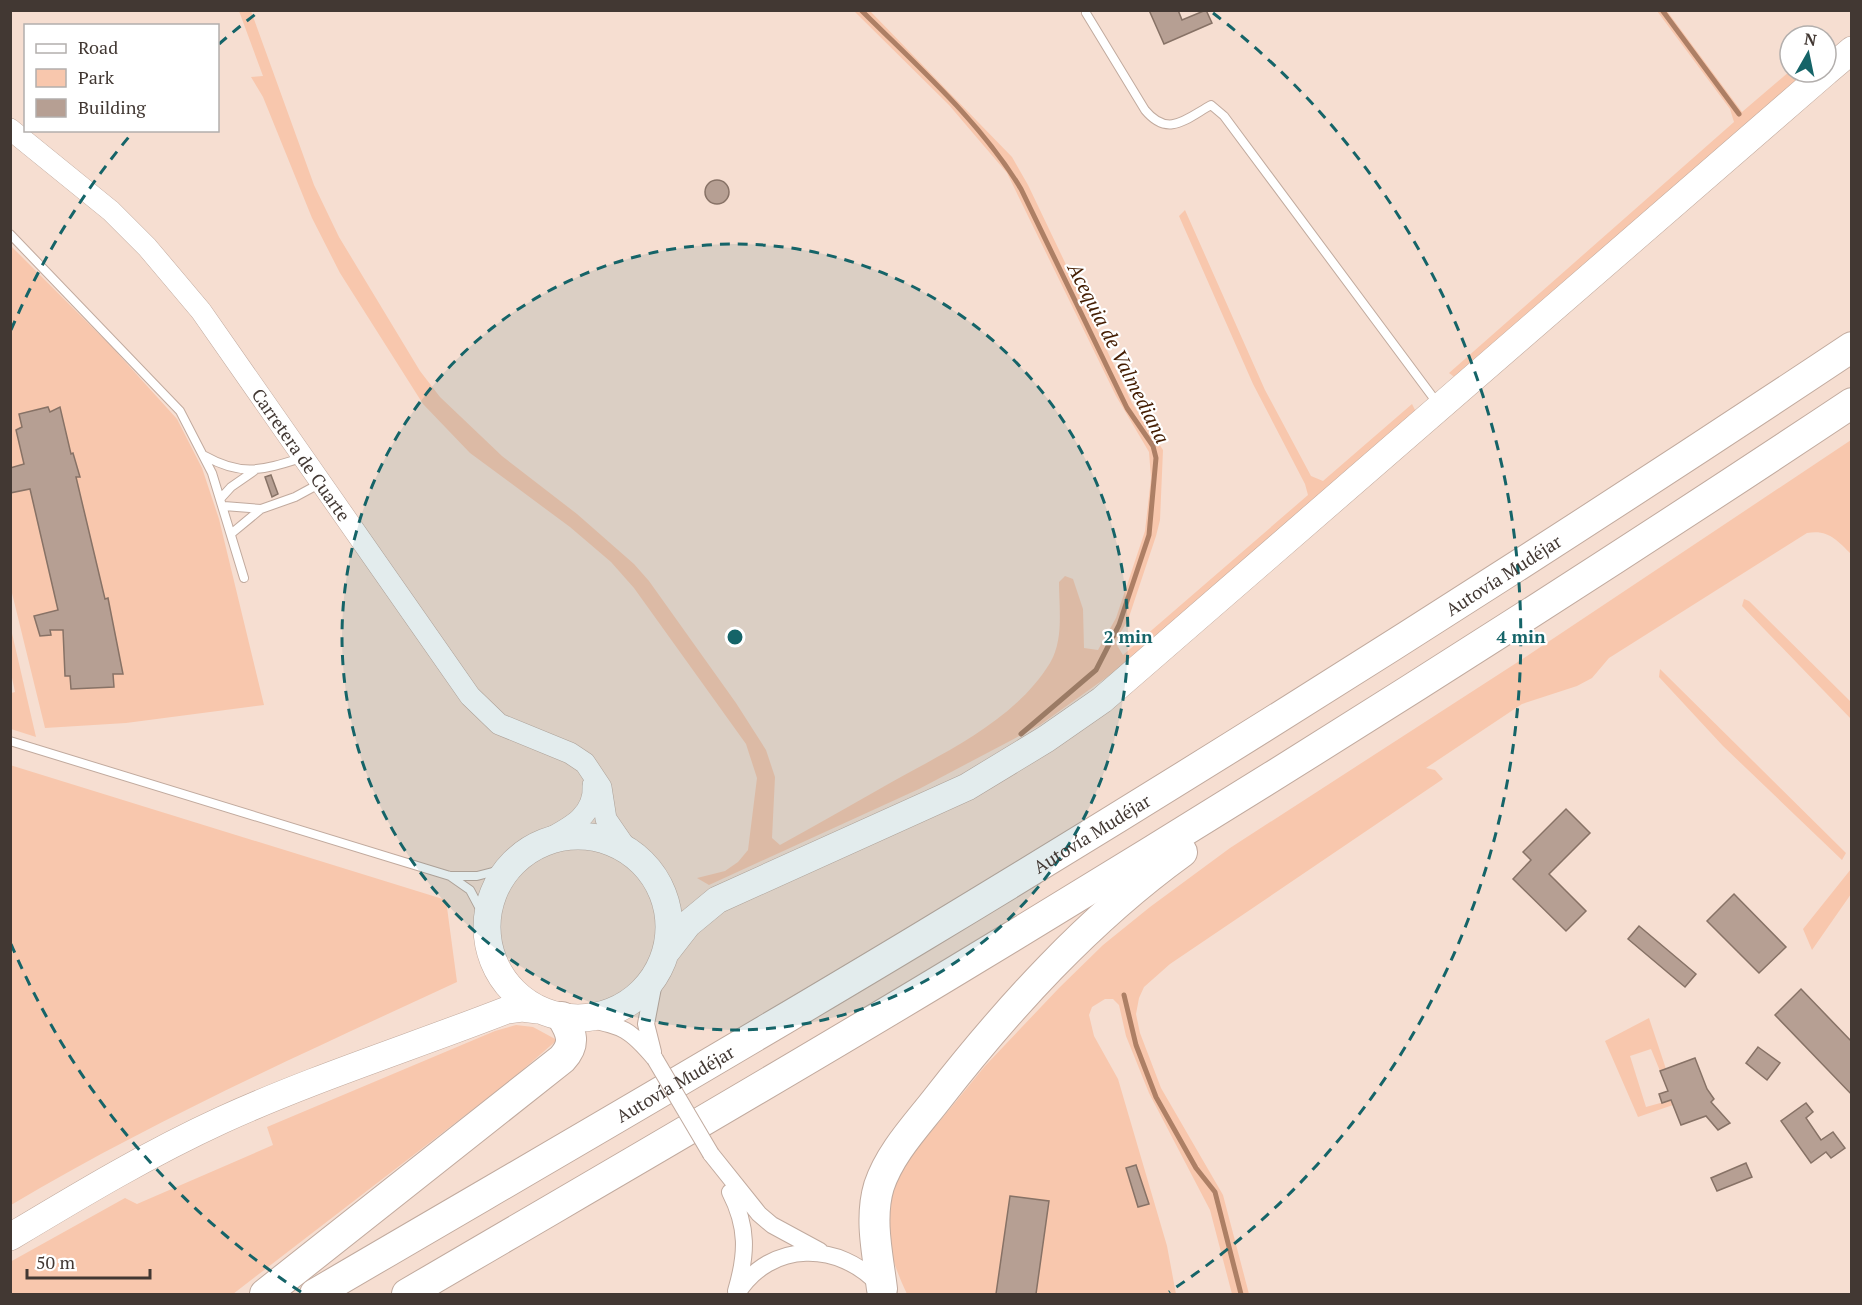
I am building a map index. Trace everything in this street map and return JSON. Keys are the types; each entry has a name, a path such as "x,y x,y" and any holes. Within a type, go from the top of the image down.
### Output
{"highway":[{"path":"1838,61 1851,50"},
{"path":"10,1237 114,1175 189,1136 405,1047 513,1008 561,1015 597,1017 624,1006 636,998 655,977 667,951 688,924 717,900 966,786 1046,739 1102,700 1158,653 1812,84"},
{"name":"Autovía Mudéjar","path":"315,1294 796,1012 1132,808 1494,581 1851,347"},
{"path":"407,1294 976,958 1231,803 1479,646 1851,403"},
{"path":"884,1292 875,1239 876,1205 886,1170 908,1136 978,1046 1028,991 1081,938 1148,878 1214,830 1231,803"},
{"path":"405,1047 480,1009 491,987 486,920 493,892 508,868 532,848 556,838 581,836 606,840 628,851 651,873 660,886 669,918 667,951"},
{"path":"660,886 685,899 717,900"},
{"path":"265,1294 562,1059 571,1046 572,1039 561,1015 506,984 488,946"}],"street":[{"name":"Carretera de Cuarte","path":"10,129 93,196 147,247 201,311 478,706 499,724 523,736 570,753 590,769"},
{"path":"532,848 586,814 593,802 590,769"},
{"path":"590,769 601,787 606,819 628,851"},
{"path":"655,977 646,1024 655,1059"},
{"path":"561,1015 615,1025 632,1033 655,1059 711,1154 740,1212 745,1233 744,1260 736,1294"},
{"path":"711,1154 759,1214 772,1225 824,1252 857,1265 884,1292"},
{"path":"736,1294 755,1272 770,1262 787,1255 824,1252"}],"lane":[{"path":"1086,13 1145,110 1158,123 1173,125 1211,105 1224,116 1440,407"},
{"path":"10,234 167,395 186,420 205,456 223,502 244,578"},
{"path":"205,456 228,467 254,471"},
{"path":"223,502 231,488 254,471 304,457"},
{"path":"232,533 261,509 295,497 322,482"},
{"path":"223,502 261,509"},
{"path":"10,741 450,876 477,876 508,868"},
{"path":"450,876 470,890 486,920"}],"green space":[{"path":"239,11 251,11 314,185 339,237 420,371 440,397 502,456 577,514 634,564 649,581 736,703 766,750 775,777 772,838 780,845 952,749 975,735 1017,703 1035,684 1054,654 1060,624 1059,582 1065,576 1073,579 1083,609 1084,648 1098,650 1116,618 1145,531 1151,478 1149,452 1116,396 1007,173 949,105 854,11 870,11 1012,157 1028,185 1132,403 1163,450 1160,520 1128,620 1115,642 1123,655 1308,495 1305,484 1253,384 1179,216 1185,210 1265,390 1311,476 1323,481 1412,404 1416,412 1121,667 1040,725 919,789 709,885 697,878 725,871 738,862 748,850 757,778 746,744 634,588 611,562 570,527 470,453 423,404 340,273 312,218 263,97 251,77 263,76"},
{"path":"1657,11 1667,11 1742,112 1778,81 1778,84 1794,84 1457,379 1449,373 1734,122 1730,109"},
{"path":"12,247 111,346 177,419 202,468 219,519 264,705 126,723 45,728 11,589"},
{"path":"1851,440 1851,554 1826,534 1807,533 1609,658 1592,678 1577,686 1522,704 1426,768 1435,770 1443,779 1170,964 1144,987 1136,1014 1140,1033 1161,1088 1223,1195 1249,1294 1232,1294 1210,1210 1149,1093 1126,1036 1119,1005 1113,999 1105,999 1092,1007 1089,1015 1094,1036 1118,1079 1167,1246 1176,1294 907,1294 893,1260 888,1228 892,1195 907,1161 985,1066 1103,945 1230,848 1524,658"},
{"path":"1744,599 1749,601 1851,702 1851,719 1742,606"},
{"path":"11,629 36,737 11,729 11,693 15,692 11,673"},
{"path":"1660,669 1846,853 1842,860 1723,746 1659,677"},
{"path":"10,765 446,900 457,982 175,1116 11,1205"},
{"path":"1851,869 1851,894 1812,950 1803,929"},
{"path":"1649,1018 1666,1069 1660,1071 1651,1049 1630,1056 1646,1107 1671,1100 1673,1105 1638,1117 1605,1041"},
{"path":"516,1025 533,1027 557,1040 511,1080 233,1294 11,1294 10,1262 125,1198 137,1204 273,1145 267,1127 495,1031"}],"building":[{"path":"1149,10 1178,10 1182,20 1206,10 1212,23 1164,44"},
{"path":"717,180 726,183 729,192 726,201 717,204 708,201 705,192 708,183"},
{"path":"48,407 50,412 60,407 71,454 73,453 80,477 76,477 105,599 108,598 123,674 113,674 114,687 71,689 70,676 65,676 63,630 50,630 51,635 40,636 34,616 58,610 30,489 10,493 10,468 24,464 16,430 22,427 19,414"},
{"path":"271,475 278,494 272,497 265,477"},
{"path":"1566,809 1590,833 1549,874 1586,911 1566,931 1513,879 1531,860 1523,852"},
{"path":"1734,894 1786,947 1759,973 1707,921"},
{"path":"1639,926 1696,974 1685,987 1628,939"},
{"path":"1801,989 1852,1042 1852,1095 1775,1015"},
{"path":"1758,1047 1780,1063 1767,1080 1746,1063"},
{"path":"1695,1058 1707,1089 1714,1099 1711,1102 1730,1123 1718,1130 1706,1116 1681,1125 1671,1100 1662,1103 1659,1094 1668,1091 1660,1071"},
{"path":"1806,1103 1813,1112 1806,1118 1821,1140 1833,1132 1845,1148 1831,1158 1826,1152 1811,1163 1781,1121"},
{"path":"1746,1163 1752,1177 1717,1191 1711,1178"},
{"path":"1136,1165 1149,1204 1138,1207 1126,1168"},
{"path":"1010,1196 1049,1201 1036,1294 996,1294"}],"waterway":[{"name":"Acequia de Valmediana","path":"861,10 947,95 1005,164 1021,189 1127,408 1153,446 1156,458 1149,535 1119,625 1096,670 1021,734"},
{"path":"1662,10 1739,114"},
{"name":"Acequia de Valmediana","path":"1124,995 1136,1045 1156,1097 1196,1168 1215,1192 1241,1294"}]}
